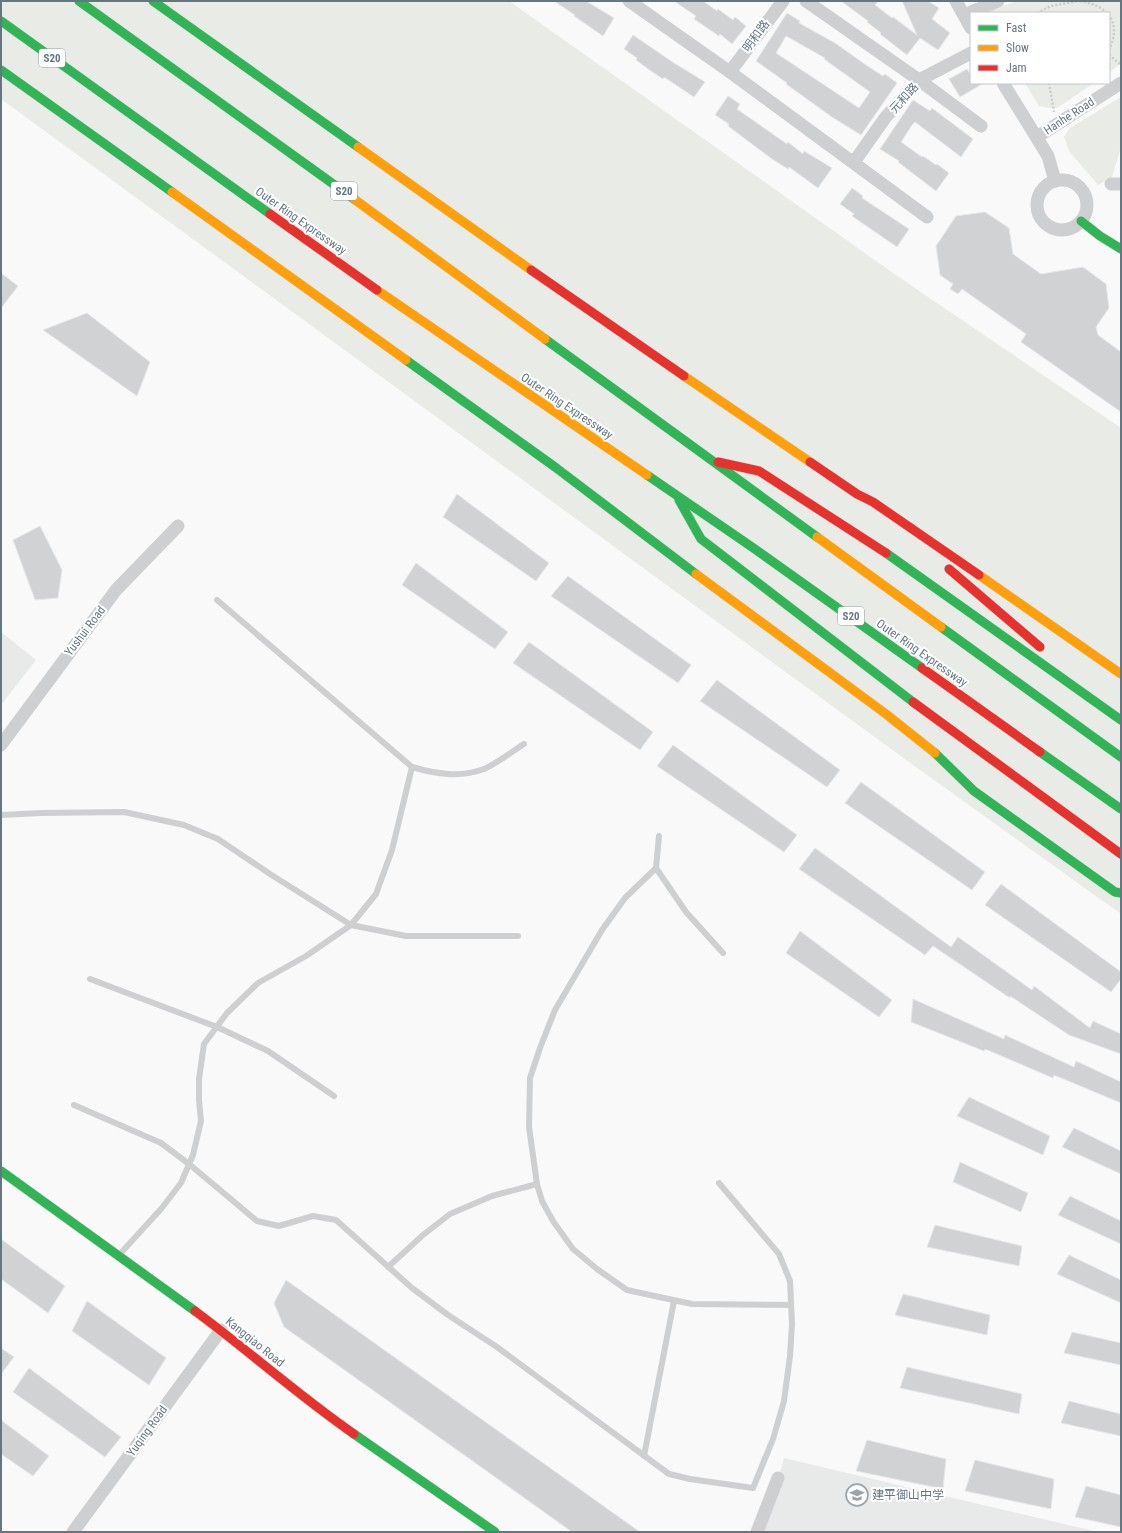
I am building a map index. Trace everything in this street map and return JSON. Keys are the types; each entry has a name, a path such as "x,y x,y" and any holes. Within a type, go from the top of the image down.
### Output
{"main road":[{"name":"S20","path":"79,1 383,219 928,619 1121,757"},
{"path":"154,1 601,320 857,494 873,502 1121,674"},
{"name":"Outer Ring Expressway","path":"1,21 366,282 822,596 1121,809"},
{"path":"1,70 530,448 698,576 886,714 937,755 974,790 1115,892 1121,893"},
{"path":"1081,221 1100,236 1121,249"},
{"path":"711,460 759,471 897,560 1121,720"},
{"path":"857,494 869,507 922,547"},
{"path":"677,495 701,539 905,696 1017,780 1121,854"},
{"path":"943,565 1048,655 1073,686"},
{"path":"905,696 931,726"},
{"path":"937,755 967,771"},
{"name":"Kangqiao Road","path":"1,1172 221,1330 331,1418 495,1532"}],"street":[{"name":"明和路","path":"730,72 783,1"},
{"path":"806,1 919,80 981,126"},
{"path":"956,1 970,26"},
{"path":"971,12 998,1"},
{"path":"635,3 854,162 927,217"},
{"path":"964,15 970,13"},
{"name":"元和路","path":"854,162 885,118 919,80 970,54"},
{"name":"Hanhe Road","path":"1037,137 1121,83"},
{"path":"1004,84 1048,156 1055,181"},
{"path":"1055,181 1069,181 1084,192 1087,201 1086,213 1081,221 1073,227 1065,230 1051,228 1044,223 1037,209 1039,196 1046,186 1055,181"},
{"name":"Yushui Road","path":"1,744 116,590 178,526"},
{"name":"Yuqing Road","path":"74,1532 221,1330"},
{"path":"757,1532 778,1478"}],"lane":[{"path":"217,600 412,767 434,774 464,774 485,768 524,744"},
{"path":"118,1256 161,1209 182,1183 201,1122 199,1078 204,1044 227,1013 258,983 306,956 351,925 376,894 392,850 412,767"},
{"path":"1,815 124,812 184,825 218,839 351,925 406,936 518,936"},
{"path":"659,836 656,868 686,912 723,953"},
{"path":"656,868 625,898 602,930 555,1010 540,1048 530,1078 529,1127 537,1184 542,1201 553,1221 573,1249 597,1269 628,1290 692,1304 792,1305"},
{"path":"90,979 217,1027 268,1051 334,1096"},
{"path":"74,1105 161,1143 189,1164 257,1221 279,1226 313,1216 336,1220 412,1288 448,1315 496,1347 669,1474 690,1479 753,1488 773,1439 784,1401 790,1356 792,1324 790,1281 779,1254 719,1183"},
{"path":"388,1267 423,1235 450,1214 492,1196 537,1184"},
{"path":"644,1456 674,1301"}],"path":[{"path":"1039,12 1051,6 1079,1 1094,4 1105,9 1112,13 1117,22"},
{"path":"1110,48 1118,32"},
{"path":"1110,56 1121,65"},
{"path":"1049,84 1056,124"}],"shaded area":[{"path":"1,1 509,1 903,280 1121,428 1121,914 909,762 1,99"},
{"path":"1018,1 1121,1 1121,63 1110,72 1110,12 986,12"},
{"path":"1026,84 1093,84 1057,108 1039,106"},
{"path":"1121,97 1121,147 1112,177 1098,185 1069,151 1064,137 1070,128"},
{"path":"1,632 36,660 1,705"},
{"name":"建平御山中学","path":"784,1458 1098,1532 764,1532"}],"building":[{"path":"554,1 586,1 614,18 603,36"},
{"path":"674,1 703,1 717,11 718,9 733,20 735,17 746,26 732,44 720,34 719,36 694,19 696,16"},
{"path":"841,1 878,1 875,5 917,35 902,1 928,1 939,8 932,19 950,33 938,50 920,38 907,55 880,34 881,33 867,22 868,21"},
{"path":"787,13 800,21 799,23 835,43 883,76 885,74 897,83 861,135 832,117 756,61","holes":["786,36 825,58 824,59 870,92 859,108 776,53"]},
{"path":"633,35 705,82 694,97 664,77 663,79 651,71 636,60 637,58 624,49"},
{"path":"967,69 970,74 970,84 982,84 960,97 949,79"},
{"path":"728,96 740,104 737,109 787,144 788,142 803,154 804,151 832,168 818,188 789,167 788,169 772,159 728,126 729,124 715,115"},
{"path":"913,100 930,111 932,108 973,139 961,157 915,122 912,125 901,142 922,157 923,156 936,165 937,164 949,173 936,191 898,162 899,161 880,149"},
{"path":"852,188 863,196 862,198 909,229 897,247 852,216 854,214 840,204"},
{"path":"985,212 1009,228 1013,254 1041,274 1083,267 1106,284 1109,308 1096,327 1098,335 1121,352 1121,412 1021,342 1026,334 962,289 958,294 950,289 953,284 940,275 936,246 956,216"},
{"path":"1,273 18,286 1,308"},
{"path":"87,313 150,362 137,396 43,330"},
{"path":"457,494 549,563 536,581 443,517"},
{"path":"40,526 62,570 58,598 35,600 13,540"},
{"path":"416,563 508,632 495,649 402,585"},
{"path":"568,576 691,665 678,683 551,596"},
{"path":"529,642 653,732 640,750 513,663"},
{"path":"717,680 840,770 827,787 700,701"},
{"path":"673,745 797,835 784,852 657,766"},
{"path":"861,782 985,872 972,890 845,803"},
{"path":"815,848 951,947 958,937 1032,990 1034,986 1090,1028 1093,1021 1121,1034 1121,1054 1069,1035 1010,996 1010,998 933,946 925,955 799,869"},
{"path":"1001,884 1121,972 1121,979 1111,992 985,905"},
{"path":"800,931 892,1000 879,1017 786,953"},
{"path":"913,999 1004,1039 1005,1035 1074,1067 1076,1061 1121,1082 1121,1103 1054,1075 1053,1078 985,1049 984,1051 911,1022"},
{"path":"969,1097 1050,1136 1043,1155 957,1116"},
{"path":"1074,1128 1121,1151 1121,1174 1062,1147"},
{"path":"960,1162 1028,1193 1021,1212 953,1182"},
{"path":"1070,1196 1121,1221 1121,1244 1058,1215"},
{"path":"935,1225 1022,1246 1019,1266 927,1247"},
{"path":"1,1239 65,1286 48,1313 1,1279"},
{"path":"1069,1255 1121,1280 1121,1303 1057,1274"},
{"path":"286,1280 640,1532 572,1532 284,1327 274,1303"},
{"path":"903,1294 990,1315 987,1335 895,1315"},
{"path":"87,1301 166,1358 149,1385 72,1331"},
{"path":"1072,1332 1121,1343 1121,1365 1064,1353"},
{"path":"1,1348 14,1357 1,1374"},
{"path":"907,1367 1022,1394 1019,1414 900,1388"},
{"path":"29,1368 121,1437 105,1457 13,1392"},
{"path":"1069,1401 1121,1414 1121,1436 1061,1423"},
{"path":"1,1420 49,1456 33,1476 1,1454"},
{"path":"867,1440 946,1459 943,1489 856,1471"},
{"path":"975,1460 1054,1479 1051,1509 965,1491"},
{"path":"1086,1486 1121,1495 1121,1527 1075,1517"}],"traffic: fast":[{"path":"79,1 354,199"},
{"path":"153,1 358,147"},
{"path":"1,21 270,214"},
{"path":"1,70 172,192"},
{"path":"1081,221 1100,236 1121,249"},
{"path":"545,339 817,537"},
{"path":"406,360 555,467 696,574"},
{"path":"647,475 752,547 922,668"},
{"path":"679,500 701,539 913,702"},
{"path":"886,553 1121,720"},
{"path":"941,627 1121,757"},
{"path":"1040,752 1121,809"},
{"path":"935,753 974,791 1115,892 1121,893"},
{"path":"1,1171 195,1311"},
{"path":"354,1434 495,1532"}],"traffic: slow":[{"path":"358,147 531,270"},
{"path":"172,192 406,360"},
{"path":"354,199 545,339"},
{"path":"377,290 647,475"},
{"path":"684,376 810,462"},
{"path":"817,537 941,627"},
{"path":"696,574 886,714 935,753"},
{"path":"979,575 1121,674"}],"traffic: jam":[{"path":"270,214 377,290"},
{"path":"531,270 684,376"},
{"path":"718,462 759,471 886,553"},
{"path":"810,462 857,494 873,502 979,575"},
{"path":"949,569 1040,647"},
{"path":"922,668 1040,752"},
{"path":"913,702 1121,854"},
{"path":"195,1311 354,1434"}],"place":[{"name":"建平御山中学","path":"857,1495"}]}
